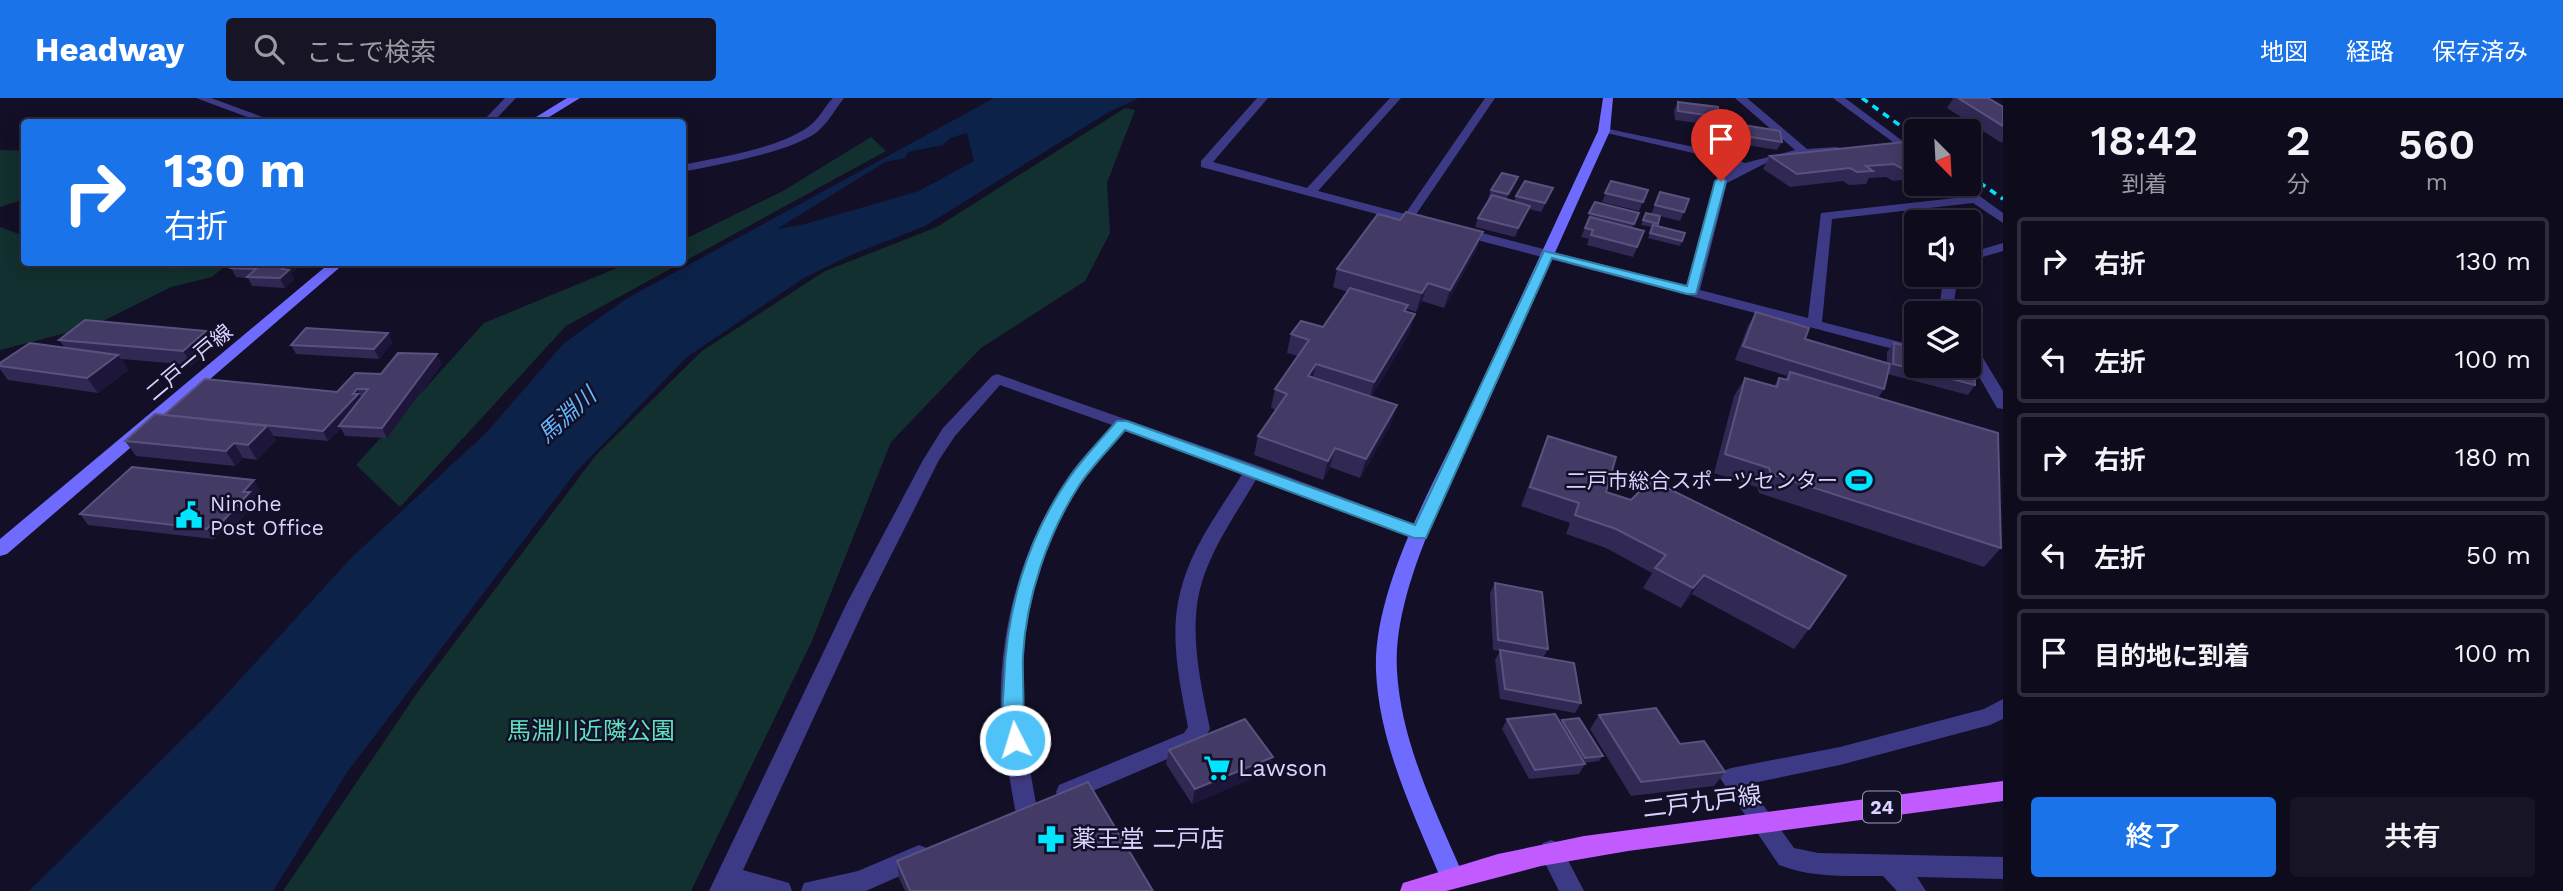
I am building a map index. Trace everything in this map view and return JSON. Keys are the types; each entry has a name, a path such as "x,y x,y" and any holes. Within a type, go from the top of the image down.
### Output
{"main road":[{"name":"二戸九戸線","path":"1412,891 1452,877 1551,851 1655,834 1762,823 2003,791"}],"street":[{"path":"201,98 261,119"},
{"path":"490,119 511,98"},
{"path":"539,119 575,98"},
{"path":"686,168 794,140 814,128 839,98"},
{"path":"1263,98 1205,164 1904,349"},
{"path":"1310,192 1396,98"},
{"path":"1408,218 1490,98"},
{"path":"1452,877 1423,809 1394,723 1386,677 1387,641 1395,599 1420,533 1604,131 1608,98"},
{"path":"1740,98 1804,152"},
{"path":"1839,98 1904,147"},
{"path":"1604,131 1710,153 1742,166"},
{"path":"1877,147 1901,145"},
{"path":"1692,292 1721,181 1742,166 1770,157 1853,149"},
{"path":"1972,196 2003,219"},
{"path":"1814,325 1826,216 1976,199"},
{"path":"1981,253 2003,247"},
{"name":"二戸一戸線","path":"0,549 335,266"},
{"path":"1981,375 2003,404"},
{"path":"780,891 725,884 858,603 931,460 949,432 997,379 1420,533"},
{"path":"1026,809 1012,718 1014,653 1026,588 1048,525 1075,481 1122,424"},
{"path":"1000,821 1192,739 1199,729 1188,664 1187,614 1194,577 1209,545 1253,470"},
{"path":"2003,708 1990,716 1840,756 1731,778 1787,857 1818,864 2003,868"},
{"path":"813,891 860,882 937,849"},
{"path":"1551,851 1572,891"},
{"path":"1888,865 1914,891"}],"green space":[{"name":"馬淵川近隣公園","path":"1125,108 1135,110 1107,183 1110,233 1085,281 981,348 891,442 811,643 691,891 283,891 419,690 596,455 702,351 825,271 937,227"},
{"path":"871,137 886,151 686,260 686,239 783,191"},
{"path":"0,150 21,151 21,200 0,207"},
{"path":"0,227 21,235 21,266 225,266 212,277 171,287 93,326 0,350"},
{"path":"622,266 676,266 566,326 400,507 356,465 484,323"}],"water":[{"name":"馬淵川","path":"994,98 1139,98 1109,112 925,226 851,255 804,278 687,357 575,473 348,771 273,891 29,891 213,709 351,558 487,432 564,343 626,299","holes":["967,133 974,161 919,191 805,224 777,229 885,162 905,158 908,152 943,145 950,138"]}],"building":[{"path":"1958,98 1988,98 2003,107 2003,126"},
{"path":"1678,102 1718,107 1719,117 1678,111"},
{"path":"1713,120 1780,131 1782,142 1714,131"},
{"path":"1904,142 1904,168 1894,164 1866,166 1873,171 1857,172 1850,168 1797,174 1770,156"},
{"path":"1502,173 1518,177 1508,194 1491,190"},
{"path":"1525,181 1553,188 1545,203 1516,196"},
{"path":"1611,181 1648,190 1643,202 1605,193"},
{"path":"1660,192 1689,199 1684,212 1655,205"},
{"path":"1492,195 1530,206 1518,228 1478,218"},
{"path":"1595,202 1639,213 1634,224 1589,213"},
{"path":"1406,212 1483,232 1450,290 1428,283 1422,293 1337,269 1378,214 1400,220"},
{"path":"1646,213 1660,216 1658,224 1643,220"},
{"path":"1590,217 1644,231 1637,247 1591,235 1593,230 1585,228"},
{"path":"1653,225 1685,233 1682,241 1650,233"},
{"path":"285,266 282,269 289,270 280,278 247,277 256,269 231,268"},
{"path":"1350,288 1408,305 1404,311 1415,314 1374,382 1316,364 1308,376 1397,405 1366,459 1335,448 1328,461 1258,436 1287,394 1275,389 1309,340 1291,334 1301,321 1323,327"},
{"path":"1756,312 1809,328 1805,339 1890,364 1884,389 1743,346"},
{"path":"85,320 206,331 183,351 59,340"},
{"path":"306,328 388,333 374,349 291,345"},
{"path":"30,343 118,355 87,378 0,366 0,363"},
{"path":"1894,343 1904,345 1904,367 1893,364"},
{"path":"398,353 437,354 382,428 339,426 368,389 357,389 353,394 358,394 323,431 164,415 205,379 337,392 355,373 381,374"},
{"name":"二戸市総合スポーツセンター","path":"1790,372 1998,433 2001,548 1771,474 1769,468 1725,454 1745,378 1777,387 1779,378 1788,380"},
{"path":"1948,378 1975,378 1975,385"},
{"path":"155,414 267,426 248,445 234,443 226,451 125,441"},
{"path":"1548,436 1616,457 1606,492 1631,500 1651,480 1846,576 1809,629 1704,575 1693,588 1655,568 1666,555 1616,529 1575,515 1579,503 1530,487"},
{"path":"132,467 254,480 243,492 250,492 223,521 215,520 207,529 80,514"},
{"path":"1495,583 1542,592 1548,649 1498,640"},
{"path":"1500,650 1574,663 1581,703 1505,689"},
{"path":"1656,708 1680,744 1704,741 1725,772 1641,782 1599,715"},
{"path":"1555,714 1585,764 1535,770 1507,719"},
{"path":"1579,718 1603,756 1585,758 1562,720"},
{"name":"Lawson","path":"1245,719 1273,757 1195,789 1169,750"},
{"name":"薬王堂 二戸店","path":"1088,782 1153,891 910,891 897,861"}],"railway":[{"path":"1862,98 1904,128"},
{"path":"1981,183 2003,199"}],"place":[{"name":"二戸市総合スポーツセンター","path":"1859,480"},
{"name":"Ninohe Post Office","path":"189,515"},
{"name":"Lawson","path":"1217,768"},
{"name":"薬王堂 二戸店","path":"1051,839"}],"route":[{"path":"1015,740 1012,718 1014,653 1026,588 1048,525 1075,481 1122,424 1420,533 1548,253 1692,292 1721,181"}]}
